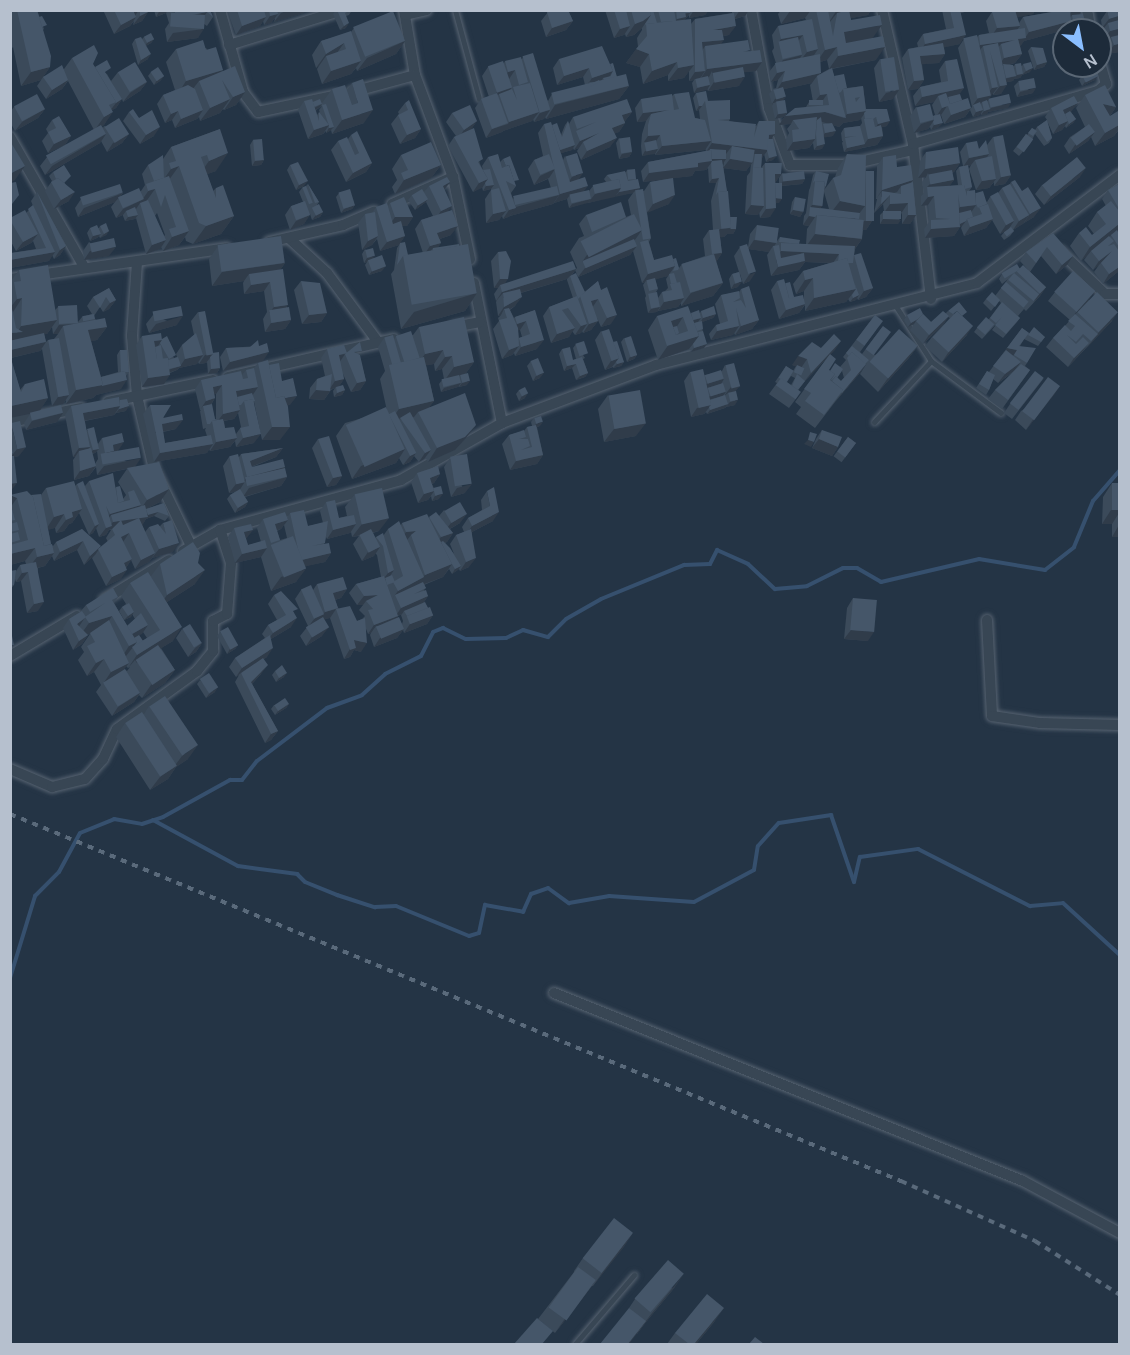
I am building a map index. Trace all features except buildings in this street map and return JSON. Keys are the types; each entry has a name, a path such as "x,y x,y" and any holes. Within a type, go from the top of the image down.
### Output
{"street":[{"path":"220,10 247,100 265,114 415,75"},
{"path":"426,10 404,13 415,75 453,177 480,322 502,423"},
{"path":"751,10 769,108 790,165 847,165 913,147 1098,91 1106,84 1104,78"},
{"path":"882,10 913,147 931,300"},
{"path":"229,45 333,14"},
{"path":"10,137 83,265"},
{"path":"10,656 220,530 401,480 502,423 656,365 931,300 977,283 1119,175"},
{"path":"254,244 290,239 343,225 453,177"},
{"path":"1043,235 1105,294 1119,294"},
{"path":"290,239 327,273 378,342"},
{"path":"10,279 83,265 137,262 243,246"},
{"path":"137,262 132,336 137,396 149,471 191,546"},
{"path":"435,330 480,322"},
{"path":"10,422 412,335"},
{"path":"10,769 52,787 85,779 102,759 117,729 197,671 213,651 213,621 227,615 231,563 220,530"},
{"path":"987,620 992,716 1040,723 1119,725"},
{"path":"554,993 1023,1181 1119,1233"}],"lane":[{"path":"455,10 479,99"},
{"path":"897,308 931,361 1001,412"},
{"path":"874,422 931,361"},
{"path":"575,1344 634,1275"}],"waterway":[{"path":"10,978 35,896 59,872 80,833 114,819 142,824 163,817 230,780 242,780 257,761 327,708 362,695 385,674 421,656 433,632 443,628 466,639 506,638 523,630 548,637 566,619 601,599 684,565 710,564 717,550 748,564 775,589 807,586 843,568 857,568 881,582 979,559 1045,570 1074,547 1093,501 1120,470"},
{"path":"153,820 238,866 297,874 305,882 337,895 375,907 396,906 469,936 479,933 485,905 523,912 531,894 548,888 569,903 609,896 694,902 754,870 758,846 779,823 831,815 854,882 860,857 918,849 1030,906 1063,903 1120,955"}],"railway":[{"path":"10,814 901,1181 1035,1241 1120,1295"}]}
